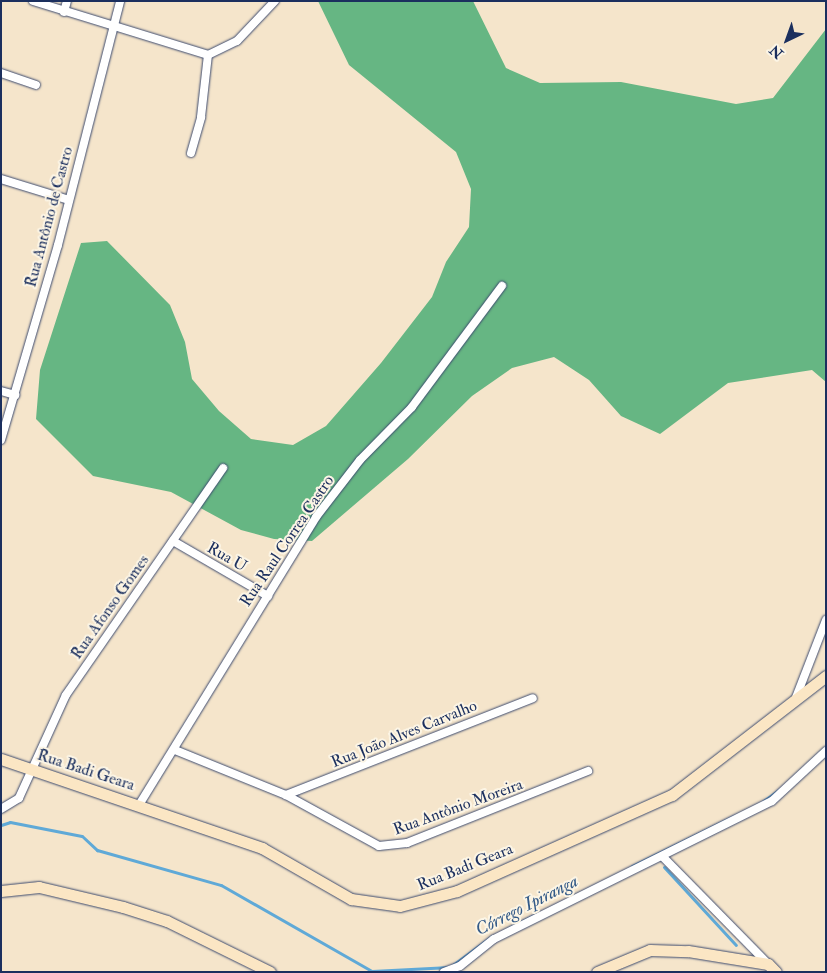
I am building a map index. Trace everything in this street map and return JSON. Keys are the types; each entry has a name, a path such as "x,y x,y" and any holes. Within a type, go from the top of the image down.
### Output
{"street":[{"path":"33,1 112,29 208,56 237,40 275,1"},
{"path":"64,12 67,1"},
{"name":"Rua Antônio de Castro","path":"1,440 69,200 120,1"},
{"path":"191,153 201,117 208,56"},
{"path":"1,73 36,85"},
{"path":"1,179 69,200"},
{"name":"Rua Raul Correa Castro","path":"139,805 175,750 332,494 412,407 502,286"},
{"path":"1,391 15,395"},
{"name":"Rua Afonso Gomes","path":"1,809 19,798 35,771 66,695 223,468"},
{"name":"Rua U","path":"173,541 268,596"},
{"path":"795,700 826,620"},
{"name":"Rua Badi Geara","path":"1,759 262,848 351,898 400,906 425,903 672,795 826,676"},
{"name":"Rua João Alves Carvalho","path":"286,796 533,698"},
{"name":"Rua Antônio Moreira","path":"175,750 286,796 362,839 392,846 588,771"},
{"path":"444,972 460,966 494,939 663,857 772,801 826,751"},
{"path":"663,857 772,968"},
{"path":"1,891 39,887 123,907 167,921 270,972"},
{"path":"598,972 650,950 688,951 772,968"}],"green space":[{"path":"318,1 473,1 506,68 540,83 621,82 736,104 773,98 826,29 826,382 812,370 728,383 660,434 621,416 589,380 554,357 512,368 472,396 408,459 312,541 274,539 241,530 171,492 93,476 36,419 40,370 81,243 107,241 170,305 185,342 192,379 219,411 251,439 293,445 326,426 381,363 432,297 446,262 469,227 471,189 456,152 349,65"}],"waterway":[{"name":"Córrego Ipiranga","path":"758,805 779,790"},
{"name":"Córrego Ipiranga","path":"632,866 734,816"},
{"name":"Córrego Ipiranga","path":"1,825 10,822 82,836 97,850 221,885 372,971 450,967 492,936"},
{"path":"664,867 736,945"},
{"name":"Córrego Ipiranga","path":"507,929 533,916"}]}
